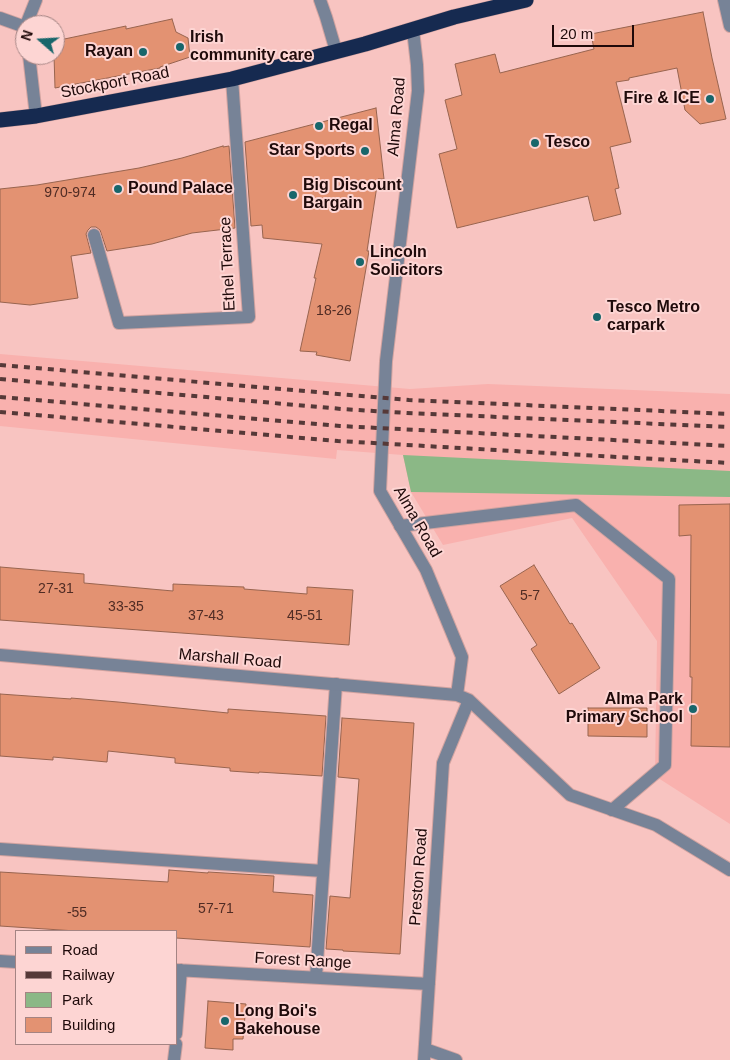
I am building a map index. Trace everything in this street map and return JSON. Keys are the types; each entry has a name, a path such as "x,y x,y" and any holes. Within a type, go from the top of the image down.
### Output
{"highway":[{"name":"Stockport Road","path":"0,120 36,116 232,79 526,0"}],"street":[{"path":"30,15 36,0"},
{"path":"320,0 336,51"},
{"path":"724,0 730,26"},
{"path":"0,18 15,23"},
{"name":"Alma Road","path":"413,30 418,91 386,362 380,491 426,570 462,657 457,695"},
{"path":"30,65 36,116"},
{"name":"Ethel Terrace","path":"94,235 119,323 249,317 232,79"},
{"path":"400,526 576,505 669,579 664,765 612,810"},
{"name":"Marshall Road","path":"0,655 457,695"},
{"path":"316,978 336,684"},
{"path":"457,695 469,700 570,795 656,825 730,870"},
{"name":"Preston Road","path":"424,1054 443,763 469,700"},
{"path":"0,849 323,871"},
{"path":"0,961 15,962"},
{"name":"Forest Range","path":"178,970 429,984"},
{"path":"174,1060 176,1045"},
{"path":"424,1054 456,1060"}],"shaded area":[{"path":"0,354 410,389 488,384 730,394 730,824 655,776 657,641 572,518 443,545 411,492 403,455 337,450 336,459 0,426"}],"green space":[{"path":"403,455 730,471 730,497 411,492"}],"building":[{"name":"Tesco","path":"703,12 726,119 700,124 685,110 677,68 616,82 631,142 610,147 619,188 615,189 621,214 594,221 588,196 457,228 439,154 457,149 445,100 462,95 455,64 495,54 500,73 594,49 591,34"},
{"path":"172,19 176,32 188,38 190,57 160,68 55,88 54,65 65,65 65,39 126,26 126,29"},
{"path":"376,108 384,179 378,179 367,251 369,251 350,361 316,355 317,352 300,351 322,244 263,238 262,225 251,226 245,142"},
{"path":"229,146 235,228 192,233 152,244 107,251 100,230 96,227 91,227 86,234 91,253 71,256 78,298 30,305 0,302 0,189 37,185 139,168"},
{"path":"730,504 730,747 691,746 691,535 679,536 679,505"},
{"path":"534,565 570,624 572,623 600,668 559,694 531,649 537,645 500,586"},
{"path":"0,567 84,574 84,583 173,591 173,584 244,587 244,589 307,594 307,587 353,590 349,645 0,620"},
{"path":"0,694 71,698 228,713 228,709 326,716 322,776 230,771 230,768 175,763 175,758 108,751 107,762 53,757 53,760 0,756"},
{"path":"588,708 647,708 647,737 588,736"},
{"path":"342,718 414,723 400,954 326,949 330,896 350,898 359,779 338,777"},
{"path":"169,870 274,876 273,892 313,895 310,947 178,938 178,930 61,930 0,926 0,872 168,882"},
{"name":"Long Boi's Bakehouse","path":"208,1001 246,1004 243,1039 233,1039 233,1050 205,1048"}],"railway":[{"path":"0,365 409,400 730,414"},
{"path":"0,379 342,409 730,427"},
{"path":"0,397 340,426 730,446"},
{"path":"0,412 338,441 730,463"}],"place":[{"name":"Irish community care","path":"180,47"},
{"name":"Rayan","path":"143,52"},
{"name":"Fire & ICE","path":"710,99"},
{"name":"Regal","path":"319,126"},
{"name":"Tesco","path":"535,143"},
{"name":"Star Sports","path":"365,151"},
{"name":"Pound Palace","path":"118,189"},
{"name":"Big Discount Bargain","path":"293,195"},
{"name":"Lincoln Solicitors","path":"360,262"},
{"name":"Tesco Metro carpark","path":"597,317"},
{"name":"Alma Park Primary School","path":"693,709"},
{"name":"Long Boi's Bakehouse","path":"225,1021"}]}
